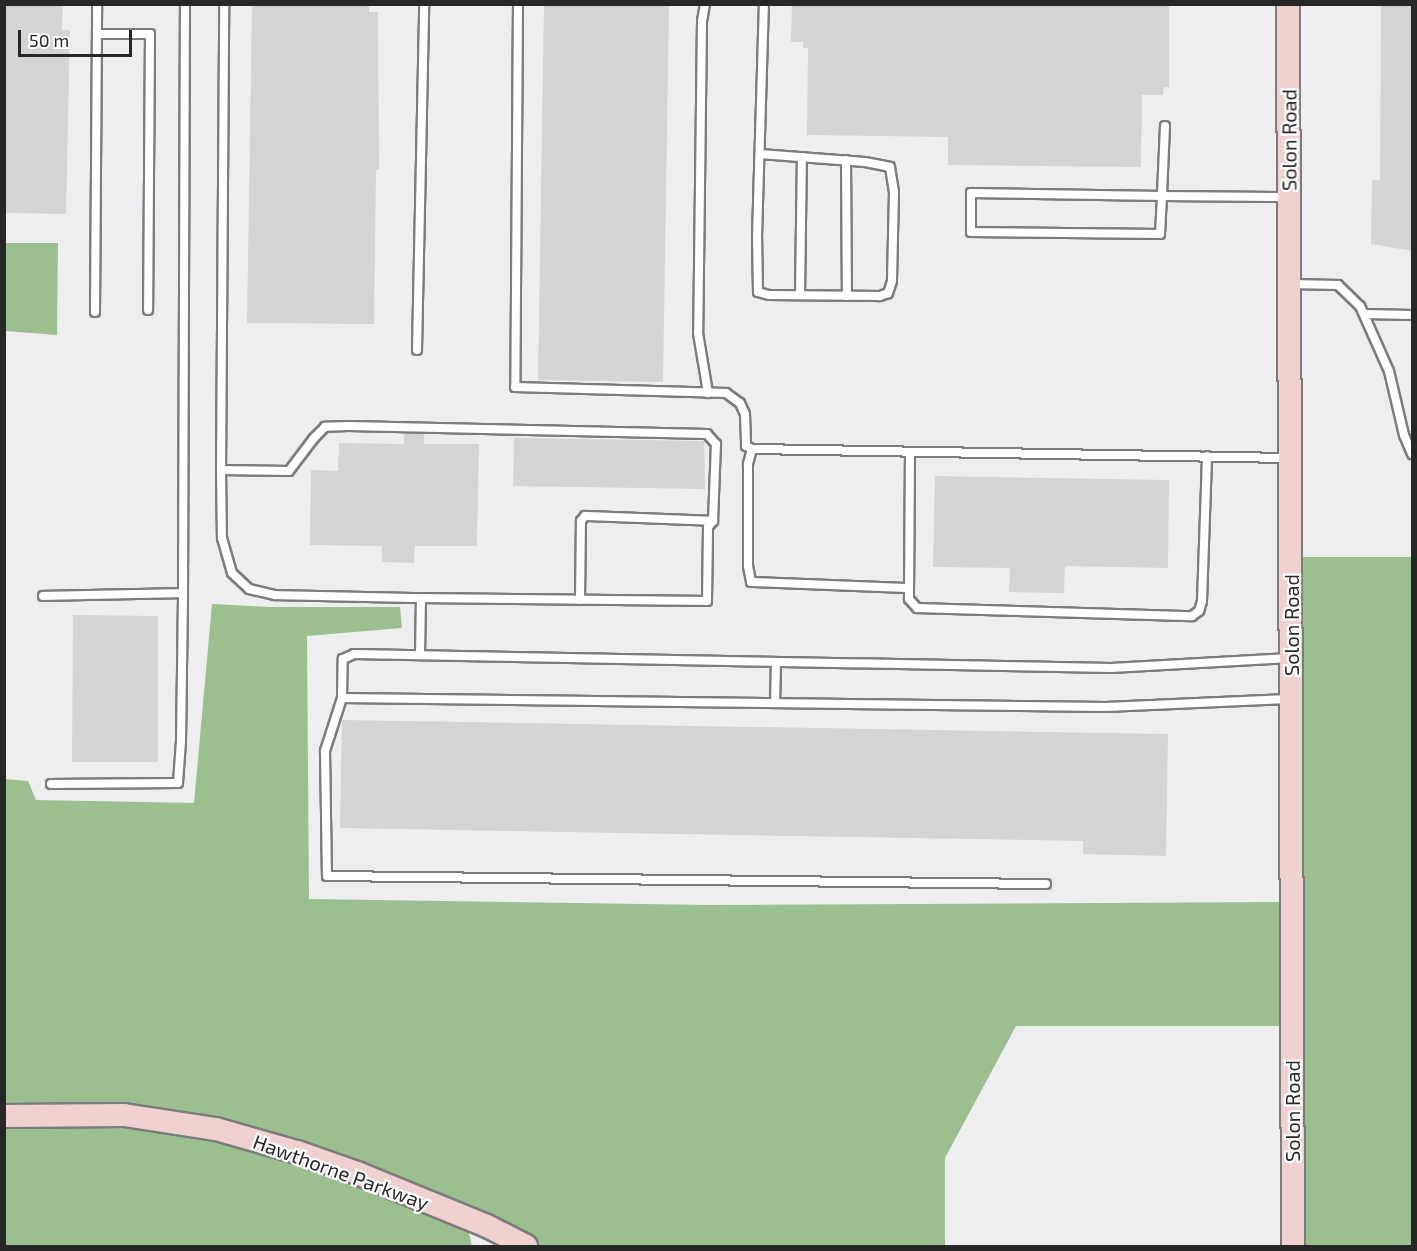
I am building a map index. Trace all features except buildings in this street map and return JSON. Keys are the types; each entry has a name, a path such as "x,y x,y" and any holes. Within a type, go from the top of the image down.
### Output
{"street":[{"name":"Solon Road","path":"1288,4 1293,1246"},
{"name":"Hawthorne Parkway","path":"4,1116 124,1115 216,1130 297,1152 357,1173 487,1227 526,1246"}],"lane":[{"path":"95,312 97,4"},
{"path":"51,783 178,783 181,741 183,593 185,4"},
{"path":"221,470 290,471 325,427 707,434 716,444 713,521 708,527 707,601 275,595 249,589 232,573 222,538 221,470 224,4"},
{"path":"417,350 424,4"},
{"path":"518,4 515,387 726,393 740,403 745,414 746,446 752,449 1290,458"},
{"path":"705,4 702,32 698,333 708,393"},
{"path":"760,154 846,160 890,167 894,192 892,281 888,293 880,296 847,296 758,292 757,237 764,4"},
{"path":"97,34 150,34 148,310"},
{"path":"1165,126 1162,196 1160,234 971,232 971,193 1162,196 1289,197"},
{"path":"800,295 802,157"},
{"path":"846,160 847,296"},
{"path":"1290,284 1338,285 1345,289 1365,314 1389,371 1404,435 1413,454"},
{"path":"1365,314 1413,315"},
{"path":"752,449 748,464 748,566 751,582 909,588"},
{"path":"910,452 909,599 917,608 1192,616 1199,611 1203,601 1207,456"},
{"path":"580,600 580,521 585,516 713,521"},
{"path":"43,596 183,593"},
{"path":"420,655 421,598"},
{"path":"1046,884 327,876 326,751 342,698 343,659 354,654 1111,668 1291,658"},
{"path":"775,703 776,662"},
{"path":"342,698 1106,707 1291,699"}],"green space":[{"path":"4,243 58,243 57,335 5,331"},
{"path":"1291,557 1412,557 1412,1246 1293,1246 1292,1026 1016,1026 945,1158 945,1246 526,1246 465,1218 472,1246 5,1246 4,779 28,781 36,800 194,803 212,604 271,607 400,607 402,628 307,636 309,899 709,905 1291,902"}]}
